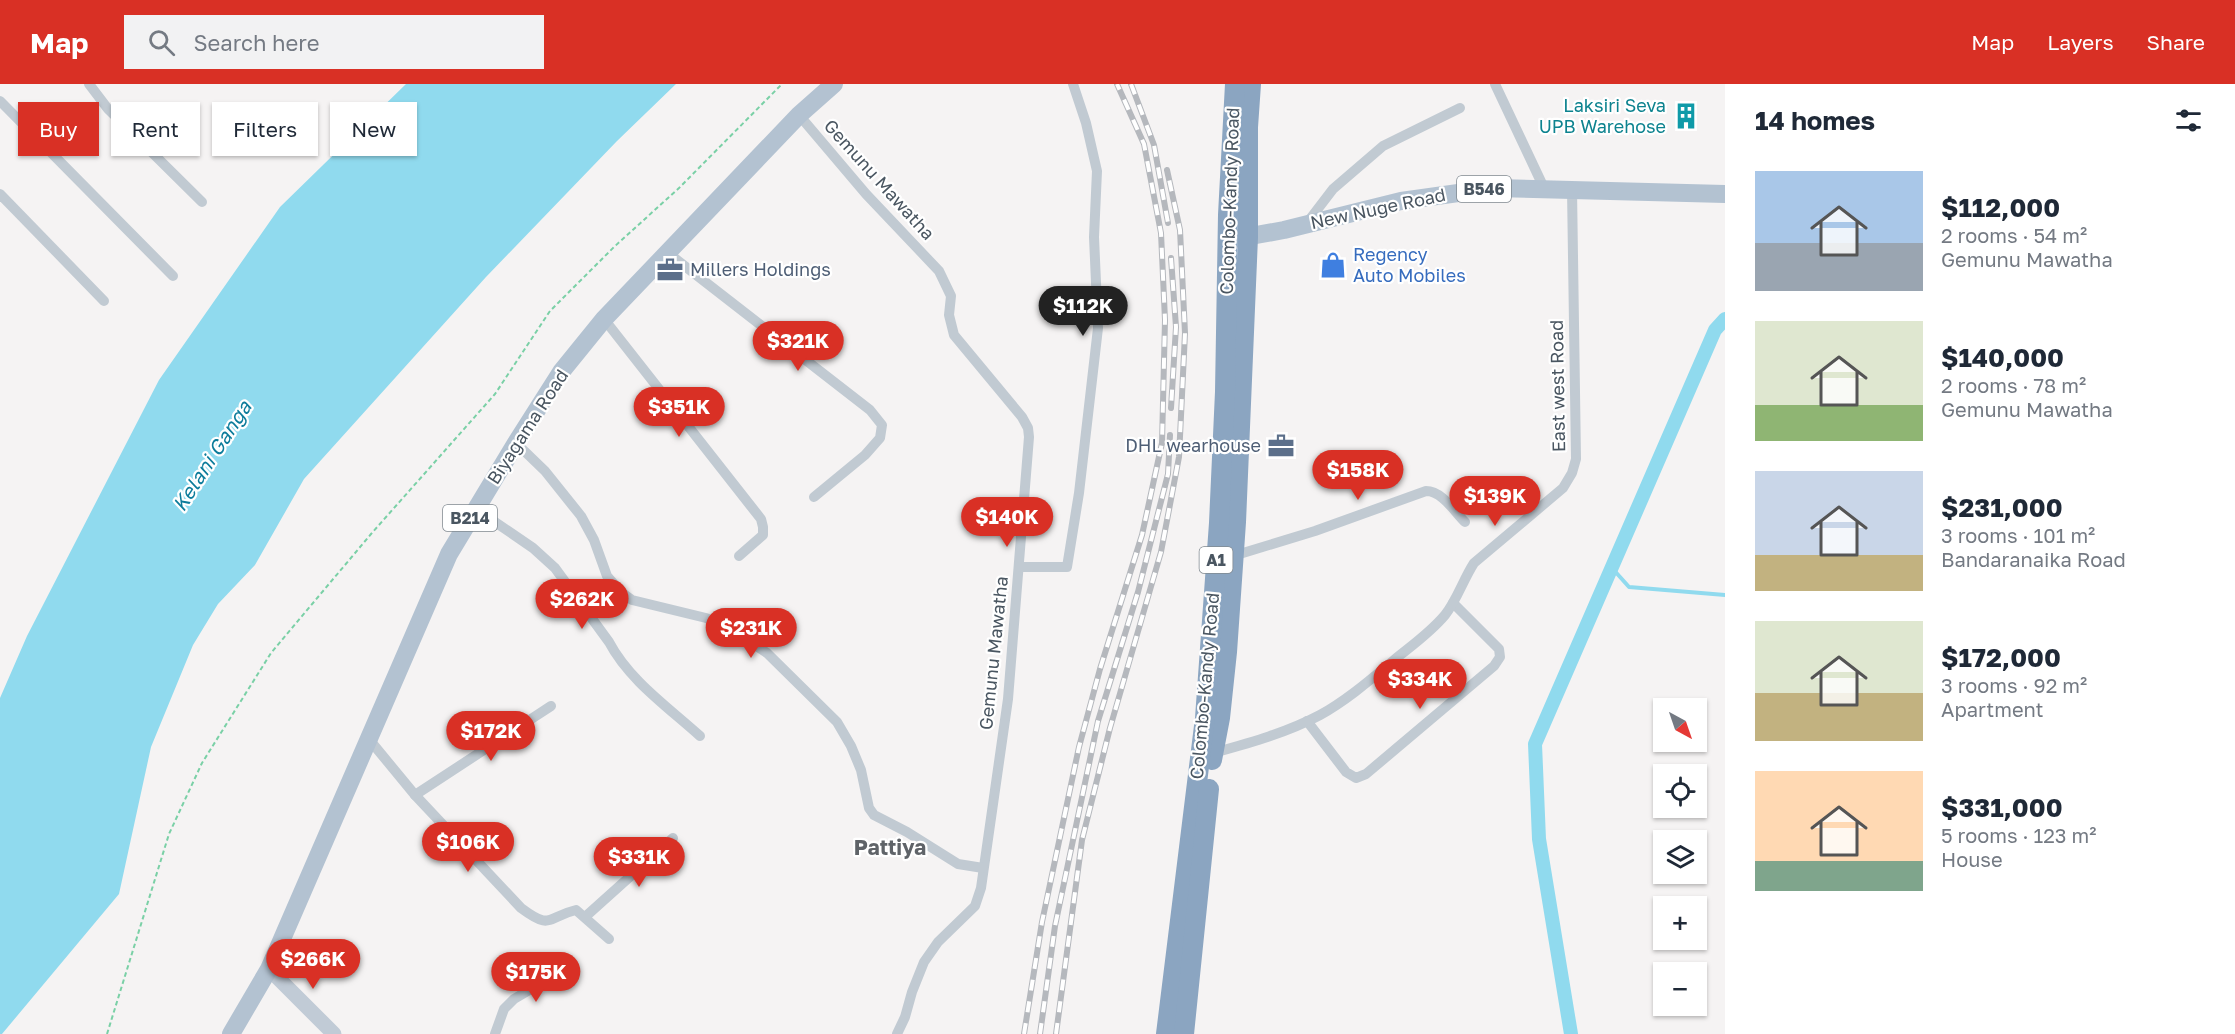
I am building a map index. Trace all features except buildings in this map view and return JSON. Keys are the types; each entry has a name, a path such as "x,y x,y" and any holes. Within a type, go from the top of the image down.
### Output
{"highway":[{"name":"Colombo-Kandy Road","path":"1166,1034 1205,718 1220,500 1235,84"},
{"name":"Colombo-Kandy Road","path":"1184,1034 1213,753 1220,718 1227,652 1248,237 1248,127 1251,84"}],"main road":[{"name":"Biyagama Road","path":"231,1034 269,969 449,554 516,442 561,372 604,319 800,115 834,84"},
{"name":"New Nuge Road","path":"1228,239 1248,237 1413,200 1494,188 1725,194"}],"street":[{"path":"89,84 108,110 202,202"},
{"path":"1020,567 1067,567 1079,493 1098,328 1094,237 1097,171 1086,123 1073,84"},
{"path":"1495,84 1544,188"},
{"path":"0,101 173,276"},
{"path":"1307,223 1329,193 1377,150 1460,108"},
{"name":"Gemunu Mawatha","path":"800,115 866,194 939,271 951,296 949,315 954,335 1022,417 1028,428 1029,437 1008,699 981,888 975,906 938,942 924,962 897,1034"},
{"name":"East west Road","path":"1213,753 1255,742 1307,721 1354,694 1432,629 1453,603 1474,563 1563,488 1572,473 1576,459 1572,189"},
{"path":"0,194 104,301"},
{"path":"668,254 870,411 882,425 880,438 865,455 814,497"},
{"path":"604,319 761,519 764,527 763,535 738,555"},
{"path":"516,442 545,471 581,516 594,540 607,576 621,592 632,600 706,618 731,629 767,653 837,722 855,754 869,808 874,815 907,832 958,864 983,868"},
{"path":"1233,556 1315,531 1426,491 1438,494 1464,522"},
{"path":"476,509 533,548 555,568 609,642 615,654 642,684 700,736"},
{"path":"1307,721 1346,772 1356,778 1366,774 1494,666 1500,657 1499,649 1453,603"},
{"path":"415,795 551,706"},
{"path":"368,738 415,795 514,900 536,919 552,921 576,910 609,939"},
{"path":"585,917 673,838"},
{"path":"495,1034 504,1009 514,999 531,989 559,960"},
{"path":"269,969 334,1034"}],"path":[{"path":"107,1034 169,834 202,763 271,653 379,525 495,394 550,311 621,240 679,188 782,84"}],"water":[{"name":"Kelani Ganga","path":"406,84 676,84 617,141 486,277 304,479 255,565 218,604 193,645 151,747 119,894 0,1034 0,698 27,636 159,380 280,207 332,156 417,156 417,102 388,102"}],"waterway":[{"path":"1571,1034 1539,839 1535,744 1715,330 1725,319"},
{"path":"1612,568 1629,587 1725,595"}],"railway":[{"path":"1024,1034 1042,922 1079,747 1100,669 1142,535 1162,443 1165,320 1161,233 1144,144 1117,84"},
{"path":"1131,84 1154,145 1168,223"},
{"path":"1056,1034 1082,840 1110,728 1161,552 1179,457 1185,333 1180,230 1167,170"},
{"path":"1171,258 1176,327 1171,408"},
{"path":"1040,1034 1055,926 1098,721 1138,592 1168,474 1170,435"}],"place":[{"name":"Laksiri Seva UPB Warehose","path":"1686,116"},
{"name":"Regency Auto Mobiles","path":"1333,265"},
{"name":"Millers Holdings","path":"670,270"},
{"name":"DHL wearhouse","path":"1281,446"}],"district":[{"name":"Pattiya","path":"890,848"}]}
